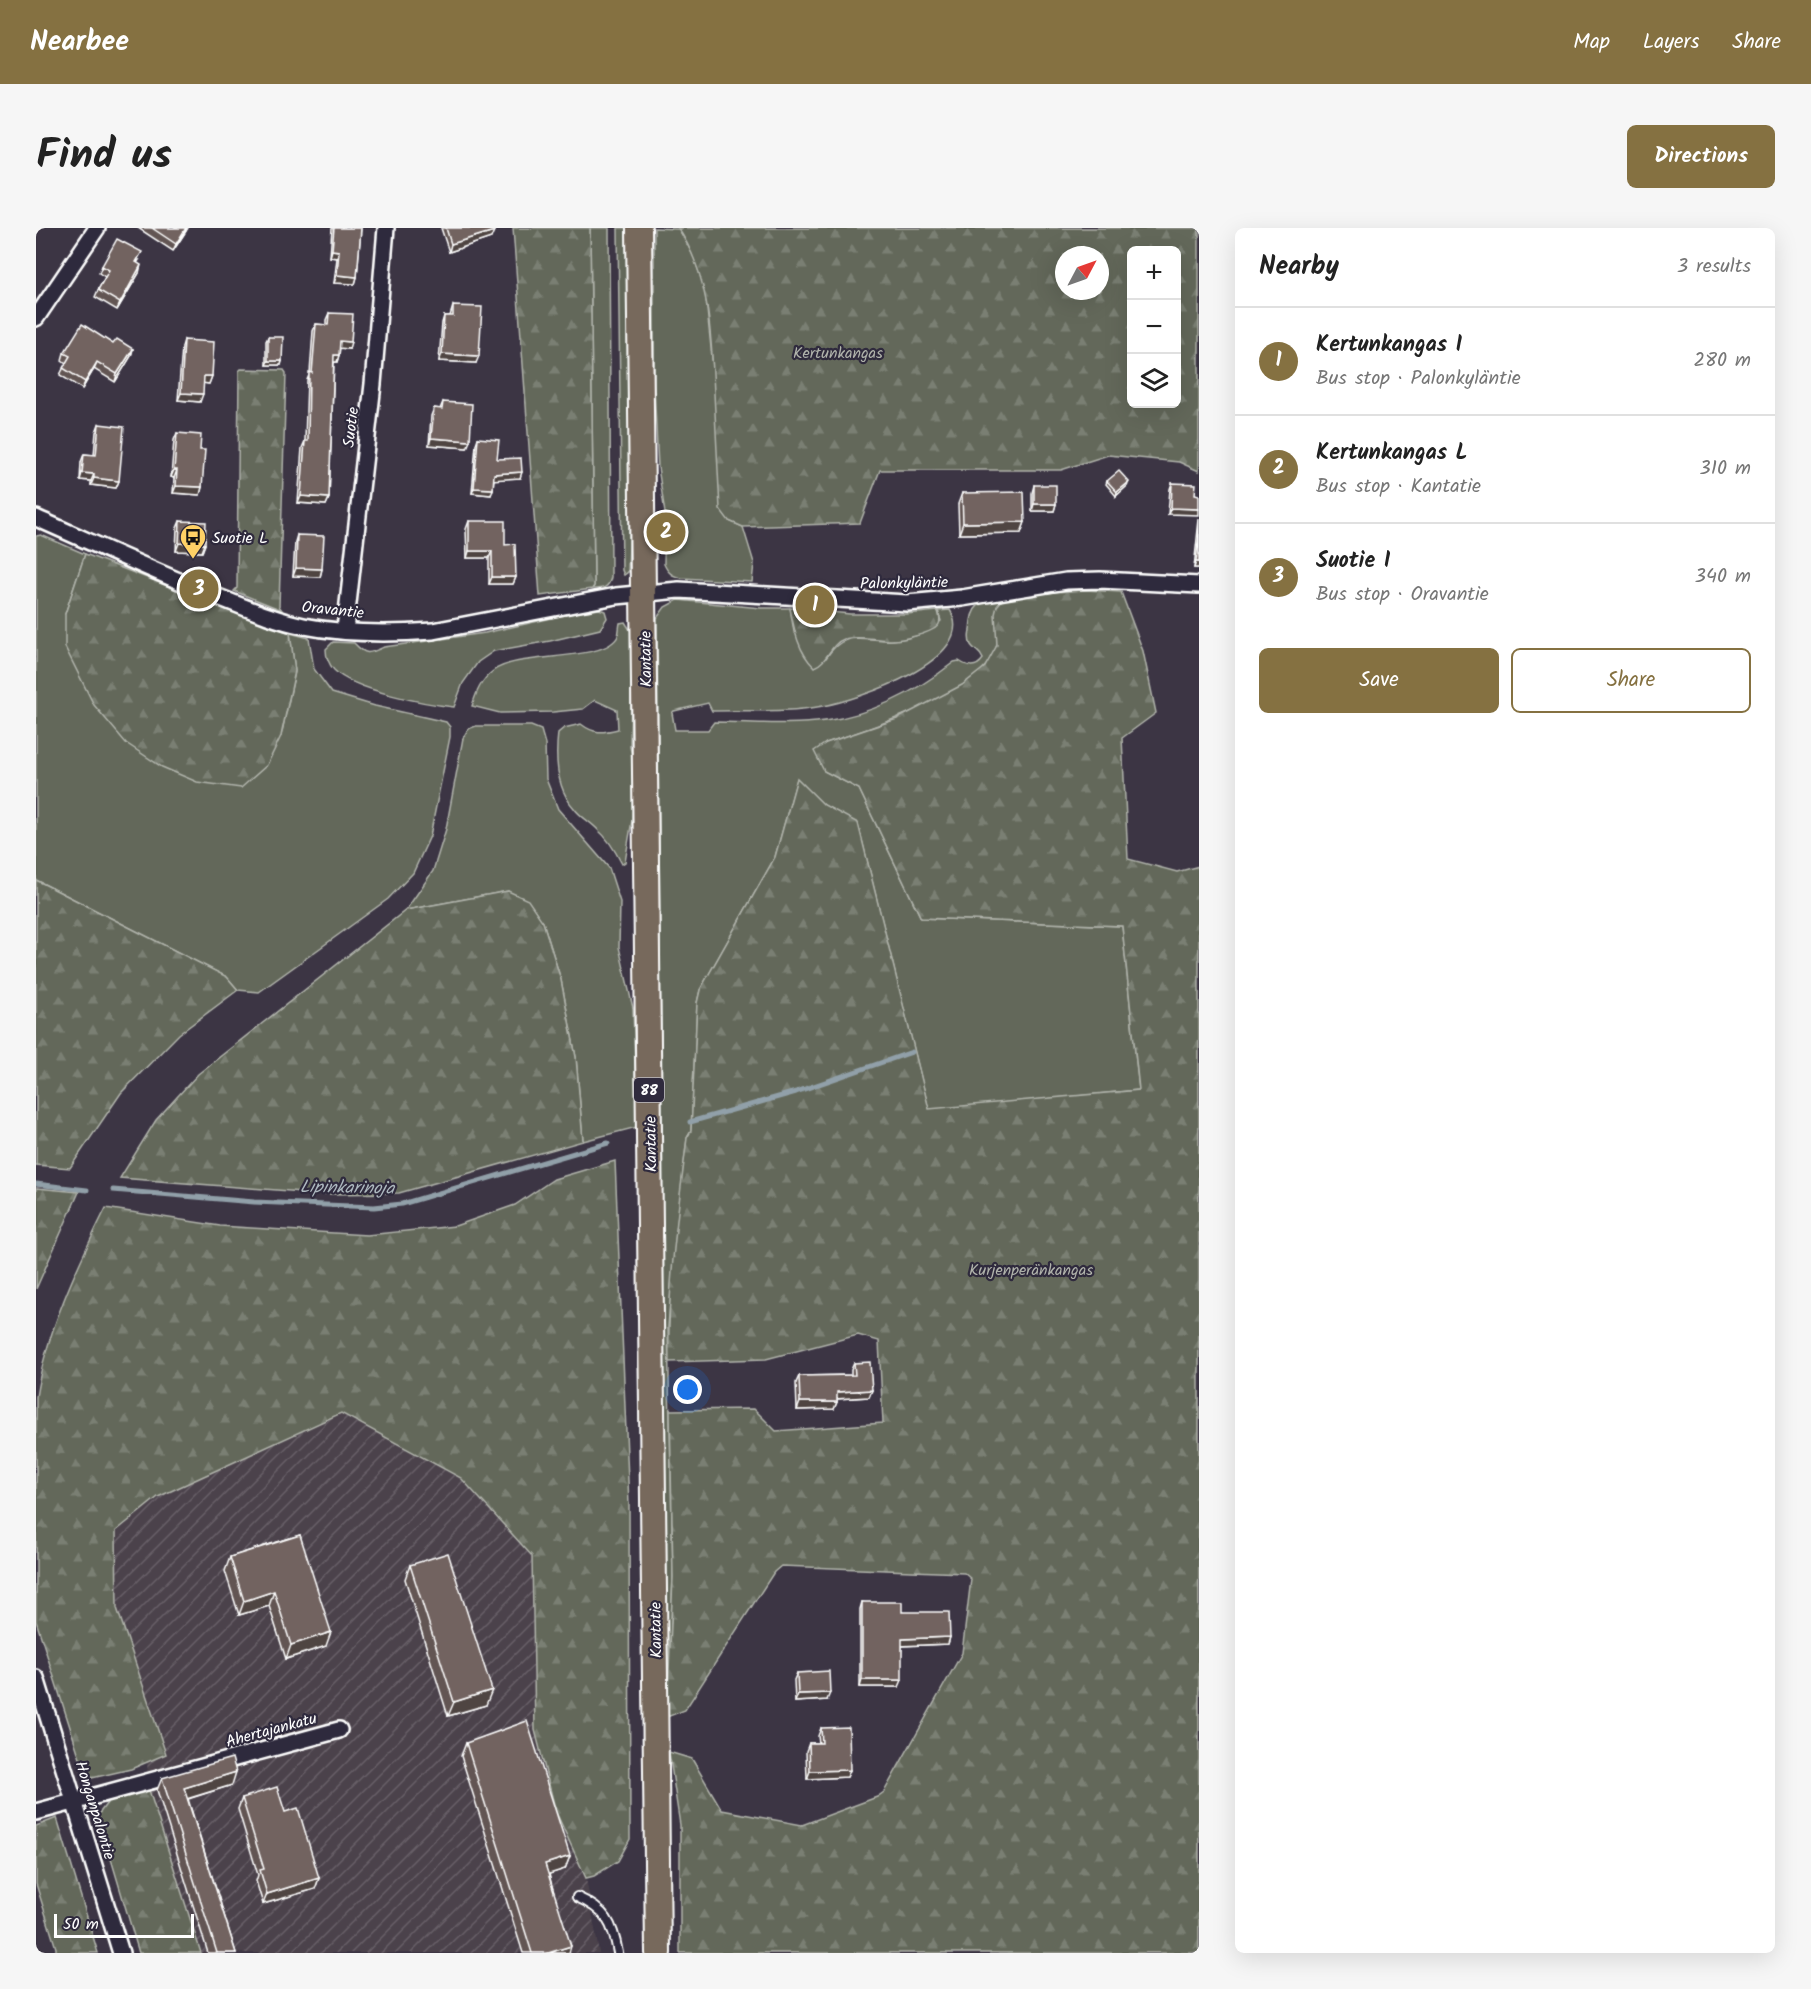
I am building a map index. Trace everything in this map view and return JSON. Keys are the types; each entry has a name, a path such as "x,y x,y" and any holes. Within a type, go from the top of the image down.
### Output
{"main road":[{"name":"Kantatie","path":"639,228 658,1953"}],"street":[{"path":"36,318 97,228"},
{"name":"Suotie","path":"345,630 374,384 386,228"},
{"name":"Oravantie","path":"36,518 126,559 268,615 303,626 345,630 433,631 616,596 644,593"},
{"name":"Palonkyläntie","path":"644,593 704,590 815,599 907,603 962,598 1066,580 1199,585"},
{"name":"Honganpalontie","path":"36,1678 121,1953"},
{"name":"Ahertajankatu","path":"36,1812 339,1730"}],"lane":[{"path":"577,1898 598,1908 608,1919 615,1934 618,1953"}],"shaded area":[{"path":"341,1413 461,1478 532,1556 535,1730 556,1812 586,1878 599,1953 201,1953 149,1790 147,1762 165,1753 117,1608 116,1531 158,1497"}],"green space":[{"path":"513,228 590,228 594,586 592,589 540,596"},
{"path":"590,228 609,228 611,577 609,584 599,589 592,589 594,586"},
{"path":"618,228 629,228 631,488 628,572 624,575 622,570"},
{"path":"654,228 679,229 694,257 705,290 729,521 743,527 754,563 752,582 682,578 671,574 664,564 665,513 658,467 654,385"},
{"name":"Kertunkangas","path":"678,228 1199,228 1199,471 1179,462 1108,455 1061,470 880,470 860,523 743,527 729,521 720,509 712,350 707,308 697,267"},
{"path":"241,369 284,370 286,373 279,606 282,610 234,591 237,588 239,371"},
{"path":"41,535 85,554 65,614 281,736 295,672 290,633 309,638 314,669 332,693 375,706 446,722 450,727 450,737 430,836 413,873 388,899 259,992 238,990 227,977 36,880 36,536"},
{"path":"85,554 290,633 295,671 281,736 267,765 241,788 197,782 162,767 126,743 94,705 65,647 65,614"},
{"name":"Kurjenperänkangas","path":"1086,590 1121,592 1143,651 1156,713 1122,738 1128,859 1177,872 1199,866 1199,1953 680,1953 680,1825 669,1752 692,1759 722,1810 802,1825 877,1797 884,1792 962,1653 971,1579 964,1573 781,1566 774,1572 685,1710 667,1717 673,1577 670,1410 754,1409 776,1431 883,1423 879,1341 858,1335 766,1359 669,1362 671,1278 687,1138 691,1131 697,1003 700,990 775,857 797,778 824,805 858,823 929,1109 1139,1090 1122,926 921,918 859,789 824,771 814,751 826,743 897,719 962,685 985,667 997,645 995,614 997,606 1003,599"},
{"path":"1003,599 996,615 996,647 979,673 962,686 916,710 826,743 824,771 859,789 921,918 1122,926 1139,1090 929,1110 858,824 824,805 797,779 775,857 700,990 697,1003 691,1131 687,1138 668,1327 673,1577 667,1717 657,618 665,607 678,600 761,608 790,608 794,632 826,658 833,648 848,639 894,640 919,635 941,621 938,611 950,610 955,628 947,645 932,661 886,686 839,702 809,708 712,711 708,703 672,713 675,730 708,730 714,722 798,723 843,718 877,707 909,692 954,662 959,661 972,666 978,664 983,659 969,641 972,615 982,603"},
{"path":"790,608 850,614 906,614 938,611 940,621 931,630 902,639 856,637 844,639 835,645 819,665 814,667 800,647"},
{"path":"599,609 605,611 607,618 600,629 494,651 478,662 463,683 454,707 409,699 357,684 334,670 326,655 326,649 333,642 354,643 365,652 371,652 384,647 485,633"},
{"path":"625,622 632,633 630,747 634,766 632,820 625,862 622,864 606,837 579,814 568,800 560,782 557,763 558,733 564,728 581,724 598,732 618,729 617,710 595,700 583,709 553,712 500,713 472,706 482,683 493,671 521,661 596,650 610,644 618,636 620,623"},
{"path":"476,726 531,726 541,730 545,744 546,779 558,809 609,868 620,902 619,947 633,1008 637,1127 583,1141 576,1057 561,980 543,922 508,891 406,910 433,871 446,829 463,738 468,729"},
{"path":"36,880 227,977 238,990 179,1034 121,1093 70,1168 36,1165"},
{"path":"508,891 528,900 543,922 561,980 576,1057 583,1141 399,1193 329,1194 120,1178 156,1120 198,1074 406,910"},
{"path":"615,1161 629,1505 630,1839 618,1861 594,1876 586,1878 556,1812 535,1730 532,1556 461,1478 341,1413 158,1497 116,1531 117,1608 166,1754 131,1769 92,1778 85,1774 36,1621 36,1397 55,1324 84,1253 106,1208 220,1226 367,1235 455,1226 515,1205 554,1179"},
{"path":"36,1188 79,1192 36,1289"},
{"path":"141,1788 149,1790 201,1953 139,1953 98,1815 110,1799"},
{"path":"57,1818 98,1953 56,1953 36,1884 36,1826"}],"building":[{"path":"152,228 186,228 176,244"},
{"path":"334,228 361,228 357,277 337,275 339,251 332,250"},
{"path":"446,228 493,228 494,231 451,244"},
{"path":"117,239 142,252 136,262 141,265 120,303 98,290 109,270 102,266"},
{"path":"453,306 482,307 479,356 442,354 444,316 453,316"},
{"path":"329,313 353,314 351,342 340,341 339,355 334,355 329,498 301,496 305,441 308,441 309,372 312,373 316,324 328,325"},
{"path":"82,324 113,344 117,339 133,349 117,374 97,362 85,382 63,368 70,356 64,353"},
{"path":"268,337 283,337 282,361 268,361"},
{"path":"184,340 214,342 212,376 204,376 203,394 181,393"},
{"path":"443,402 472,404 470,441 431,438 434,408 442,409"},
{"path":"99,424 124,427 119,481 94,478 94,474 82,473 84,454 96,455"},
{"path":"177,433 201,435 200,450 205,450 202,487 176,486 177,470 174,470"},
{"path":"478,438 499,440 497,459 521,458 522,472 494,474 493,489 474,488"},
{"path":"1119,471 1129,482 1117,492 1107,481"},
{"path":"1172,483 1196,484 1195,494 1199,495 1199,509 1171,508"},
{"path":"1034,485 1056,485 1056,504 1034,504"},
{"path":"1024,492 1025,522 963,523 962,493"},
{"path":"180,521 206,522 205,544 179,543"},
{"path":"469,521 505,521 505,545 515,544 516,577 492,577 492,551 469,551"},
{"path":"1199,534 1199,562 1196,562"},
{"path":"297,535 324,536 322,569 296,568"},
{"path":"870,1362 872,1390 837,1392 837,1402 800,1402 799,1376 855,1375 854,1363"},
{"path":"300,1535 331,1632 291,1645 274,1591 244,1601 230,1557"},
{"path":"448,1553 492,1690 454,1702 410,1565"},
{"path":"862,1602 902,1602 902,1612 949,1612 950,1637 902,1639 902,1680 862,1680"},
{"path":"829,1671 830,1693 798,1694 797,1673"},
{"path":"527,1721 570,1856 545,1864 571,1946 548,1953 532,1953 466,1743"},
{"path":"849,1727 850,1770 810,1771 809,1743 822,1743 821,1728"},
{"path":"232,1758 236,1772 184,1788 236,1953 217,1953 162,1778"},
{"path":"277,1787 285,1812 298,1808 319,1878 267,1894 260,1870 264,1869 242,1798"}],"waterway":[{"path":"690,1122 796,1092 912,1052"},
{"name":"Lipinkarinoja","path":"113,1190 254,1202 374,1207 402,1204 608,1143"},
{"name":"Lipinkarinoja","path":"36,1184 87,1190"}],"place":[{"name":"Kertunkangas L","path":"666,532"},
{"name":"Suotie L","path":"193,560"},
{"name":"Suotie I","path":"199,589"},
{"name":"Kertunkangas I","path":"815,605"}]}
